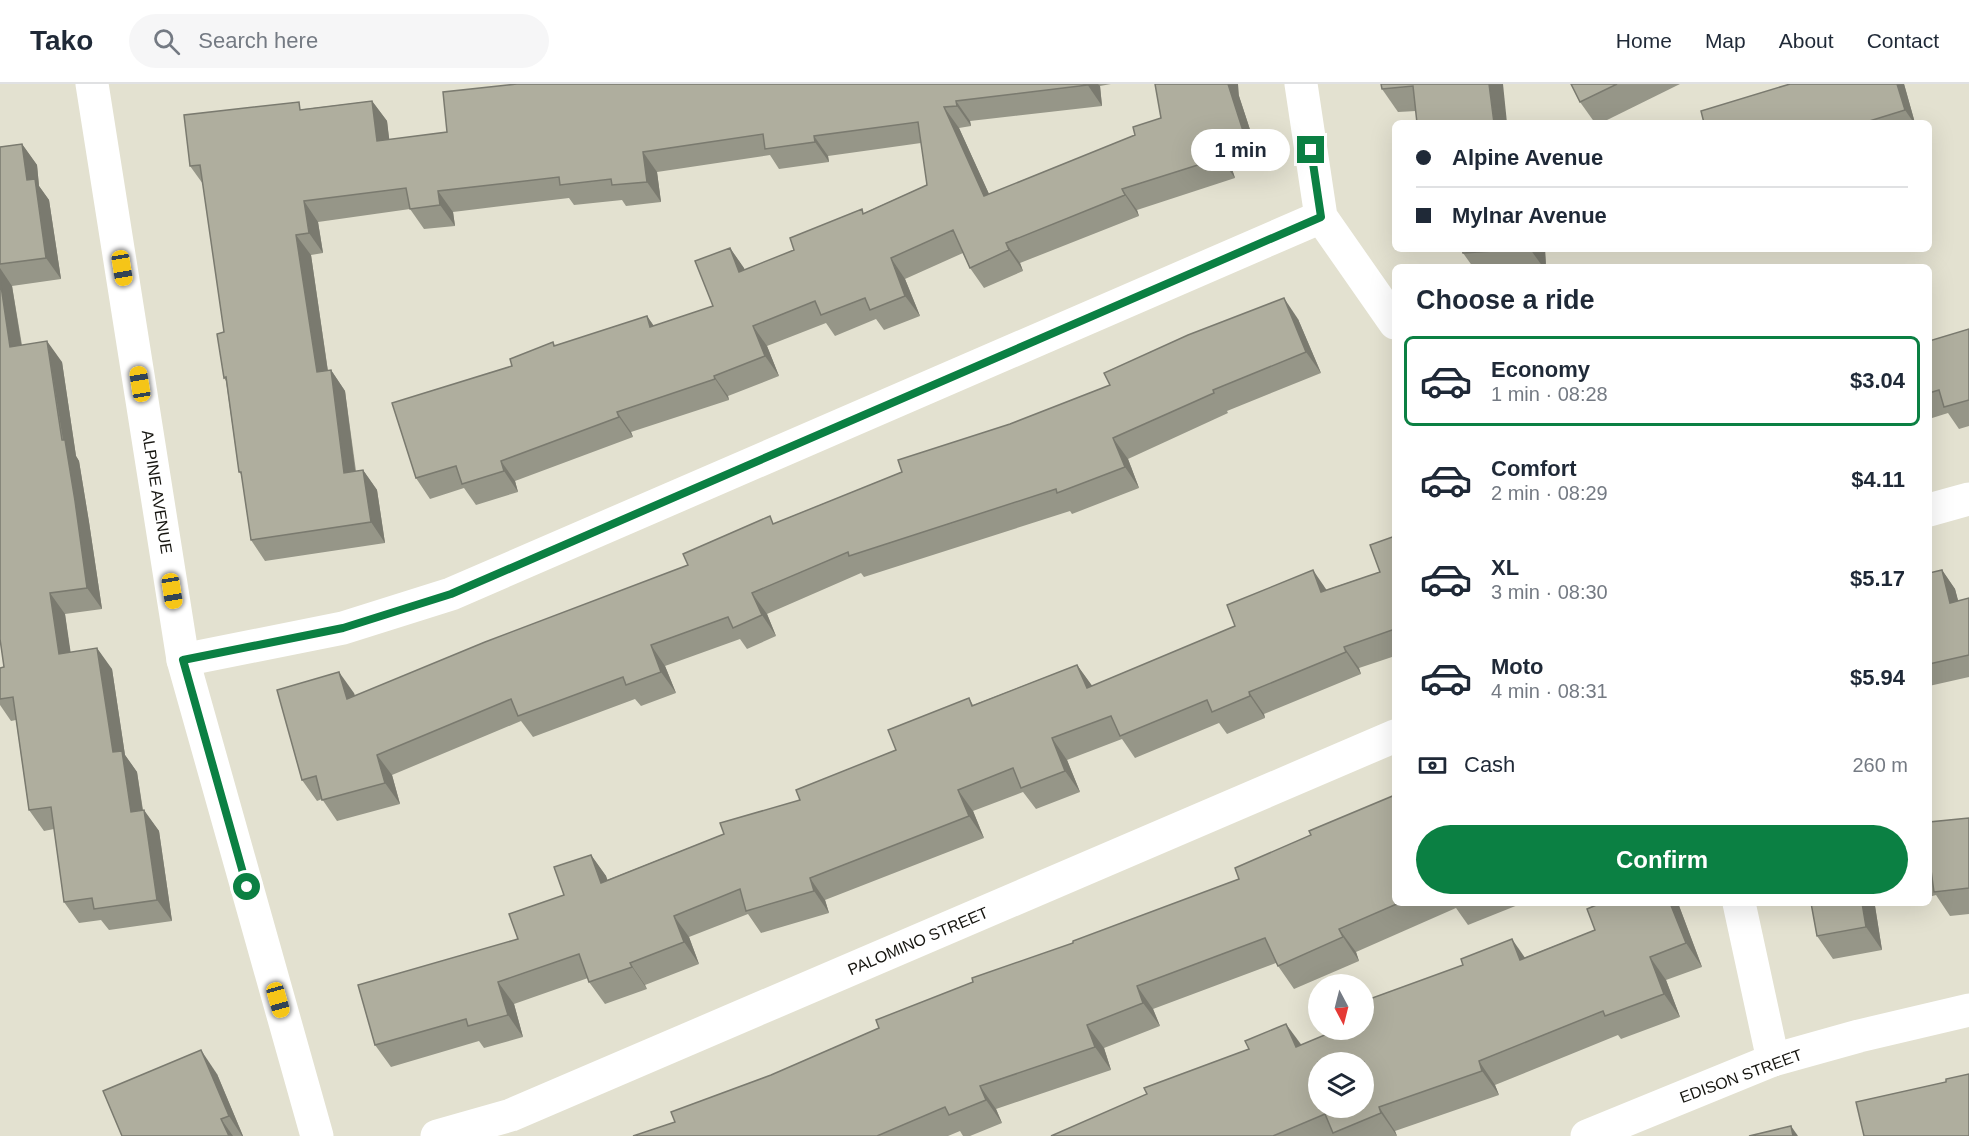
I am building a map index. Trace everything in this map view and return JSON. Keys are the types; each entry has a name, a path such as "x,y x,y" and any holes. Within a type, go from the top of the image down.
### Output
{"street":[{"name":"ALPINE AVENUE","path":"93,84 183,660 317,1136"},
{"path":"1301,84 1321,217 1392,319"},
{"path":"183,660 343,628 451,594 1321,217"},
{"path":"1932,509 1969,499"},
{"name":"PALOMINO STREET","path":"437,1136 511,1116 1392,737"},
{"path":"1740,906 1773,1060"},
{"name":"EDISON STREET","path":"1587,1136 1773,1060 1859,1036 1969,1011"}],"building":[{"path":"517,84 1087,84 956,101 957,106 944,107 984,196 1135,135 1133,127 1161,118 1155,84 1228,84 1244,134 1216,143 1220,158 1122,189 1125,195 1006,243 1009,250 970,268 953,230 891,258 905,296 870,310 865,298 821,315 815,301 753,326 765,356 714,376 715,379 617,412 619,417 501,461 504,471 462,484 456,466 416,478 392,403 512,366 510,359 553,342 554,346 647,316 650,327 713,306 695,261 730,248 739,272 794,250 790,238 862,209 863,214 927,185 918,122 814,136 815,142 765,149 763,134 643,152 647,182 612,185 611,179 560,185 559,177 438,191 440,205 410,209 406,188 304,201 309,233 296,235 317,372 331,370 344,473 363,470 371,522 251,540 226,377 224,378 217,334 224,332 200,165 190,166 184,115 299,102 300,110 372,101 377,141 447,132 443,92"},
{"path":"1381,84 1489,84 1494,120 1417,120 1413,86 1382,89"},
{"path":"1571,84 1617,84 1580,102"},
{"path":"1790,84 1897,84 1905,110 1873,120 1703,120 1701,111"},
{"path":"22,144 27,180 35,179 46,258 0,264 0,147"},
{"path":"0,279 10,347 47,341 62,440 65,440 75,501 87,588 50,593 59,654 97,648 113,752 122,751 131,812 144,810 157,900 94,909 92,898 64,902 51,807 29,810 13,697 0,699 0,668 4,667 0,639"},
{"path":"1284,298 1306,352 1213,390 1214,393 1113,438 1125,467 1057,493 1056,489 849,556 848,552 752,593 762,615 733,628 728,617 651,645 661,672 626,685 623,677 518,716 511,699 377,755 385,783 322,800 316,776 302,780 277,690 339,672 347,699 485,642 688,565 683,554 770,516 773,524 902,472 898,460 1010,424 1110,385 1104,373 1188,335"},
{"path":"1969,329 1969,400 1944,407 1939,390 1932,392 1932,340"},
{"path":"1392,537 1392,630 1344,647 1346,652 1249,692 1250,696 1212,712 1207,700 1120,736 1111,716 1052,738 1065,771 1021,788 1013,768 958,790 969,816 810,878 814,891 746,911 740,889 674,916 684,942 630,963 632,967 589,982 579,954 498,982 508,1015 468,1026 466,1019 375,1045 358,985 518,939 509,914 564,895 554,867 591,855 601,883 724,834 720,823 800,800 796,790 896,750 888,730 969,698 972,706 1077,665 1087,688 1235,626 1227,605 1313,570 1321,592 1380,572 1370,545"},
{"path":"1942,570 1950,603 1969,598 1969,655 1932,663 1932,572"},
{"path":"1392,796 1392,906 1339,929 1343,937 1278,966 1265,938 1137,986 1143,1003 1087,1025 1095,1047 980,1086 986,1100 949,1115 945,1107 877,1136 633,1136 675,1122 671,1112 771,1075 879,1028 876,1020 973,982 972,978 1073,943 1073,941 1239,879 1235,868 1311,835 1309,831"},
{"path":"1969,818 1969,888 1934,892 1932,822"},
{"path":"1594,906 1671,906 1686,943 1650,957 1664,994 1605,1016 1603,1011 1479,1061 1482,1071 1379,1107 1381,1113 1374,1116 1374,1052 1308,1052 1308,1118 1316,1118 1273,1136 1051,1136 1147,1094 1144,1088 1249,1049 1245,1041 1286,1024 1296,1047 1313,1040 1374,1040 1374,997 1463,965 1461,959 1512,939 1520,960 1595,930 1587,909"},
{"path":"1812,906 1862,906 1866,927 1817,936"},
{"path":"201,1050 229,1116 221,1119 229,1136 122,1136 103,1091"},
{"path":"1969,1074 1969,1136 1864,1136 1856,1102 1946,1082 1946,1079"},
{"path":"1327,1118 1369,1118 1333,1133"},
{"path":"1791,1126 1793,1136 1749,1136"}],"route":[{"path":"247,887 183,660 343,628 451,594 1321,217 1311,150"}]}
